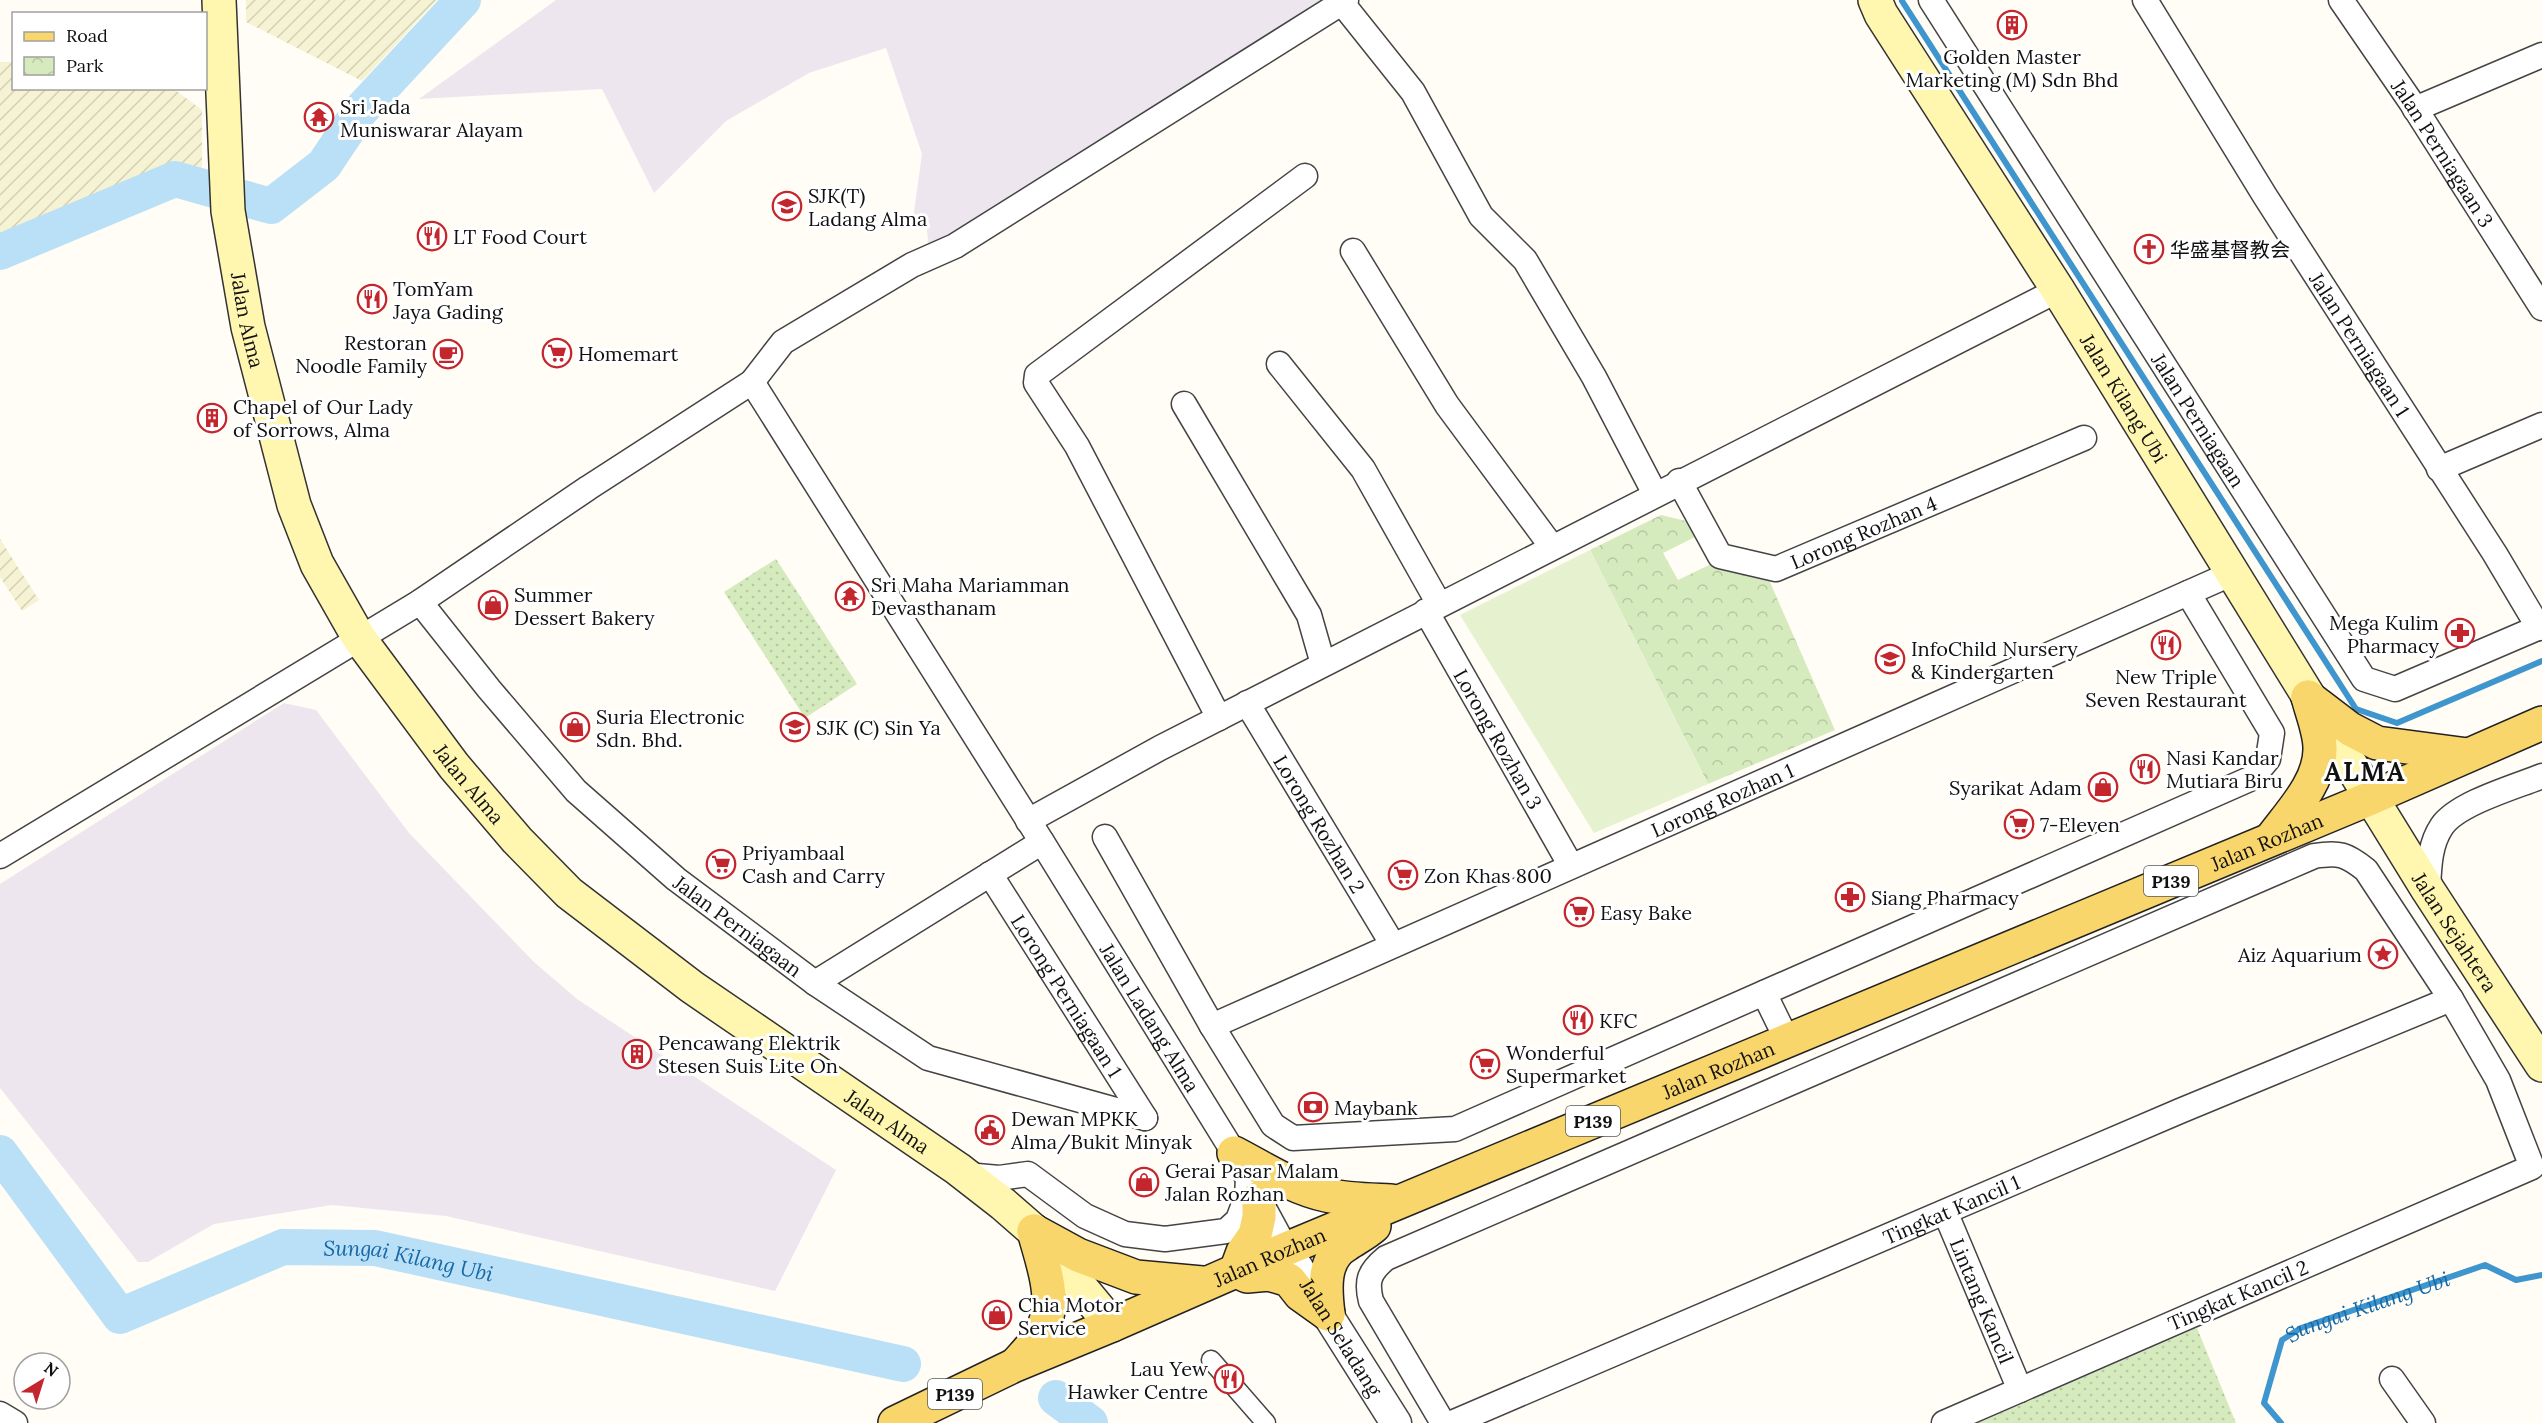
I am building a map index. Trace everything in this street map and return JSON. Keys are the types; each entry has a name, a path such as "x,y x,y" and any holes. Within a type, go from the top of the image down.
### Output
{"main road":[{"name":"Jalan Alma","path":"219,0 228,211 248,327 294,505 317,564 359,638 454,766 517,840 569,893 692,987 966,1175 1034,1231 1112,1325"},
{"name":"Jalan Kilang Ubi","path":"1875,0 1893,33 2058,290 2371,798"},
{"path":"2308,697 2350,729 2377,743 2469,755"},
{"path":"2271,839 2305,792 2317,770 2320,748 2308,697"},
{"name":"Jalan Rozhan","path":"895,1423 1015,1365 1286,1249 2371,798 2542,723"},
{"name":"Jalan Sejahtera","path":"2371,798 2542,1065"},
{"path":"1221,1277 1255,1235 1259,1217 1247,1177 1281,1178 1324,1195 1350,1200 1399,1201"},
{"path":"1328,1314 1325,1290 1328,1266 1332,1257 1344,1245 1363,1236 1399,1201"},
{"path":"1034,1231 1078,1255 1136,1277 1221,1277 1269,1274 1289,1280 1300,1294 1328,1314"},
{"path":"1015,1365 1040,1336 1050,1305 1049,1289 1034,1231"}],"street":[{"name":"Jalan Perniagaan","path":"1931,0 2364,679 2395,689 2541,627"},
{"name":"Jalan Perniagaan 1","path":"2145,0 2265,196 2541,627"},
{"name":"Jalan Perniagaan 3","path":"2341,0 2415,109 2542,308"},
{"path":"3,848 420,602 588,488 752,382 783,342 912,265 955,246 1344,1 1413,92 1481,216 1525,260 1594,376 1655,494"},
{"path":"2415,109 2542,55"},
{"path":"1219,718 1077,446 1036,383 1037,375 1305,176"},
{"path":"1353,250 1447,405 1552,546"},
{"path":"1028,821 1247,703 2058,290"},
{"name":"Lorong Rozhan 3","path":"1279,364 1363,469 1433,608 1571,867"},
{"name":"Jalan Ladang Alma","path":"752,382 1042,842 1247,1177 1286,1249"},
{"path":"1184,404 1309,615 1323,664"},
{"path":"2439,469 2542,425"},
{"name":"Lorong Rozhan 4","path":"1679,481 1720,556 1776,569 2084,438"},
{"name":"Lorong Rozhan 1","path":"1212,1026 2233,573"},
{"path":"1105,837 1212,1026 1273,1125 1293,1138 1455,1129 2252,778 2268,759 2272,733 2188,593"},
{"name":"Jalan Perniagaan","path":"420,602 489,689 576,791 676,879 814,982 928,1058 1145,1118"},
{"name":"Lorong Rozhan 2","path":"1247,703 1393,945"},
{"path":"2428,890 2430,858 2442,826 2469,806 2542,776"},
{"path":"814,982 1042,842"},
{"name":"Jalan Rozhan","path":"1443,1423 1371,1301 1368,1287 1369,1277 1373,1268 1386,1258 2314,856 2335,853 2351,858 2366,870 2451,999 2498,1080 2532,1167"},
{"name":"Lorong Perniagaan 1","path":"990,874 1145,1118"},
{"path":"1764,993 1818,1071"},
{"name":"Tingkat Kancil 1","path":"1452,1423 1946,1214 2169,1116 2451,999"},
{"name":"Tingkat Kancil 2","path":"1944,1423 2532,1167"},
{"path":"966,1175 999,1178 1028,1174 1085,1216 1125,1234 1165,1239 1226,1231 1238,1220 1247,1196 1247,1177"},
{"name":"Lintang Kancil","path":"1946,1214 2020,1390"},
{"name":"Jalan Seladang","path":"1286,1249 1396,1423"},
{"path":"1211,1360 1266,1423"},
{"path":"2392,1379 2423,1423"},
{"path":"0,1414 15,1423"}],"shaded area":[{"path":"246,0 437,0 362,81 246,22"},
{"path":"556,0 1330,0 929,253 927,229 913,219 922,154 886,48 809,73 726,121 654,193 602,89 419,99"},
{"path":"0,62 12,62 12,90 175,90 202,110 202,172 169,167 0,241"},
{"path":"0,539 39,600 22,611 0,577"},
{"path":"284,703 316,710 409,833 534,962 577,999 836,1170 775,1291 446,1216 332,1205 214,1224 148,1262 138,1262 0,1088 0,884"}],"green space":[{"path":"1661,515 1686,521 1695,537 1663,553 1678,580 1709,565 1769,580 1835,730 1708,784 1590,550"},
{"path":"1590,550 1708,784 1594,833 1460,615"},
{"path":"776,559 857,684 805,718 724,592"},
{"path":"2197,1328 2236,1423 1978,1423"}],"waterway":[{"path":"0,252 175,179 271,206 324,165 360,111 463,0"},
{"path":"1902,1 2356,709 2397,723 2542,661"},
{"name":"Sungai Kilang Ubi","path":"0,1153 120,1316 283,1247 375,1248 903,1364"},
{"name":"Sungai Kilang Ubi","path":"2281,1423 2264,1403 2282,1340 2301,1328 2485,1265 2516,1280 2542,1275"},
{"name":"Sungai Kilang Ubi","path":"1056,1398 1090,1423"}],"place":[{"name":"Golden Master Marketing (M) Sdn Bhd","path":"2012,25"},
{"name":"Sri Jada Muniswarar Alayam","path":"319,117"},
{"name":"SJK(T) Ladang Alma","path":"787,206"},
{"name":"LT Food Court","path":"432,236"},
{"name":"华盛基督教会","path":"2149,249"},
{"name":"TomYam Jaya Gading","path":"372,299"},
{"name":"Homemart","path":"557,353"},
{"name":"Restoran Noodle Family","path":"448,354"},
{"name":"Chapel of Our Lady of Sorrows, Alma","path":"212,418"},
{"name":"Sri Maha Mariamman Devasthanam","path":"850,596"},
{"name":"Summer Dessert Bakery","path":"493,605"},
{"name":"Mega Kulim Pharmacy","path":"2460,633"},
{"name":"New Triple Seven Restaurant","path":"2166,645"},
{"name":"InfoChild Nursery & Kindergarten","path":"1890,659"},
{"name":"Suria Electronic Sdn. Bhd.","path":"575,727"},
{"name":"SJK (C) Sin Ya","path":"795,727"},
{"name":"Nasi Kandar Mutiara Biru","path":"2145,769"},
{"name":"Syarikat Adam","path":"2103,787"},
{"name":"7-Eleven","path":"2019,824"},
{"name":"Priyambaal Cash and Carry","path":"721,864"},
{"name":"Zon Khas 800","path":"1403,875"},
{"name":"Siang Pharmacy","path":"1850,897"},
{"name":"Easy Bake","path":"1579,912"},
{"name":"Aiz Aquarium","path":"2383,954"},
{"name":"KFC","path":"1578,1020"},
{"name":"Pencawang Elektrik Stesen Suis Lite On","path":"637,1054"},
{"name":"Wonderful Supermarket","path":"1485,1064"},
{"name":"Maybank","path":"1313,1107"},
{"name":"Dewan MPKK Alma/Bukit Minyak","path":"990,1130"},
{"name":"Gerai Pasar Malam Jalan Rozhan","path":"1144,1182"},
{"name":"Chia Motor Service","path":"997,1315"},
{"name":"Lau Yew Hawker Centre","path":"1229,1379"}],"district":[{"name":"ALMA","path":"2365,771"}]}
